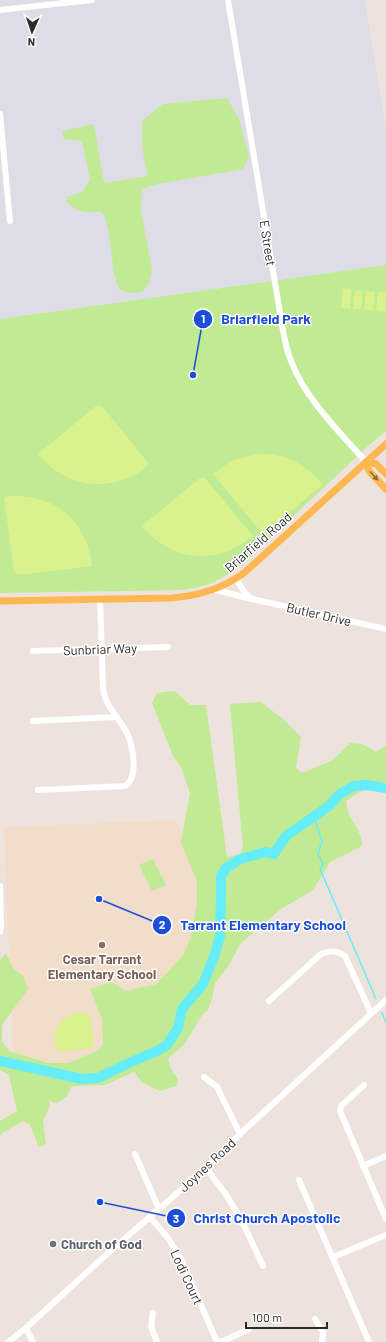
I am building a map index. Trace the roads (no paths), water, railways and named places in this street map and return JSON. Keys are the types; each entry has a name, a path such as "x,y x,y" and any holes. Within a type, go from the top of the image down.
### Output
{"main road":[{"name":"Briarfield Road","path":"0,601 184,597 216,590 244,573 386,444"},
{"path":"386,474 376,464 366,462 369,471 386,489"}],"street":[{"path":"0,10 92,0"},
{"name":"E Street","path":"228,0 282,325 288,353 299,378 318,407 366,462"},
{"path":"0,114 10,220"},
{"path":"236,579 245,593 252,599"},
{"name":"Butler Drive","path":"216,590 386,629"},
{"path":"38,790 121,787 129,784 133,776 132,747 127,732 105,699 101,649 100,599"},
{"name":"Sunbriar Way","path":"33,652 168,647"},
{"path":"33,721 116,717"},
{"path":"0,886 0,932"},
{"path":"269,1001 321,954 327,951 334,951 345,956 348,960 371,1013"},
{"name":"Joynes Road","path":"8,1342 26,1328 206,1168 240,1134 386,1000"},
{"path":"204,1076 217,1087 240,1134"},
{"path":"364,1085 341,1106 340,1111 386,1219"},
{"path":"135,1154 159,1209"},
{"path":"363,1166 386,1156"},
{"path":"206,1168 225,1193 241,1219 263,1266"},
{"path":"299,1180 369,1342"},
{"name":"Lodi Court","path":"150,1217 168,1238 182,1261 217,1342"},
{"path":"333,1257 386,1234"},
{"path":"153,1313 152,1326 157,1342"},
{"path":"315,1319 324,1332 322,1342"},
{"path":"26,1328 33,1342"},
{"path":"221,1342 249,1329"}],"waterway":[{"path":"0,1061 82,1079 98,1078 167,1045 178,1028 182,1009 203,984 215,954 220,936 221,876 226,868 240,859 266,852 274,854 286,836 329,806 340,794 354,786 366,785 386,788"},
{"path":"314,817 322,841 318,854 323,864 320,869 376,999"},
{"path":"382,1013 386,1023"}],"place":[{"name":"Briarfield Park","path":"193,375"},
{"name":"Tarrant Elementary School","path":"99,899"},
{"name":"Cesar Tarrant Elementary School","path":"102,945"},
{"name":"Christ Church Apostolic","path":"100,1202"},
{"name":"Church of God","path":"53,1244"}]}
